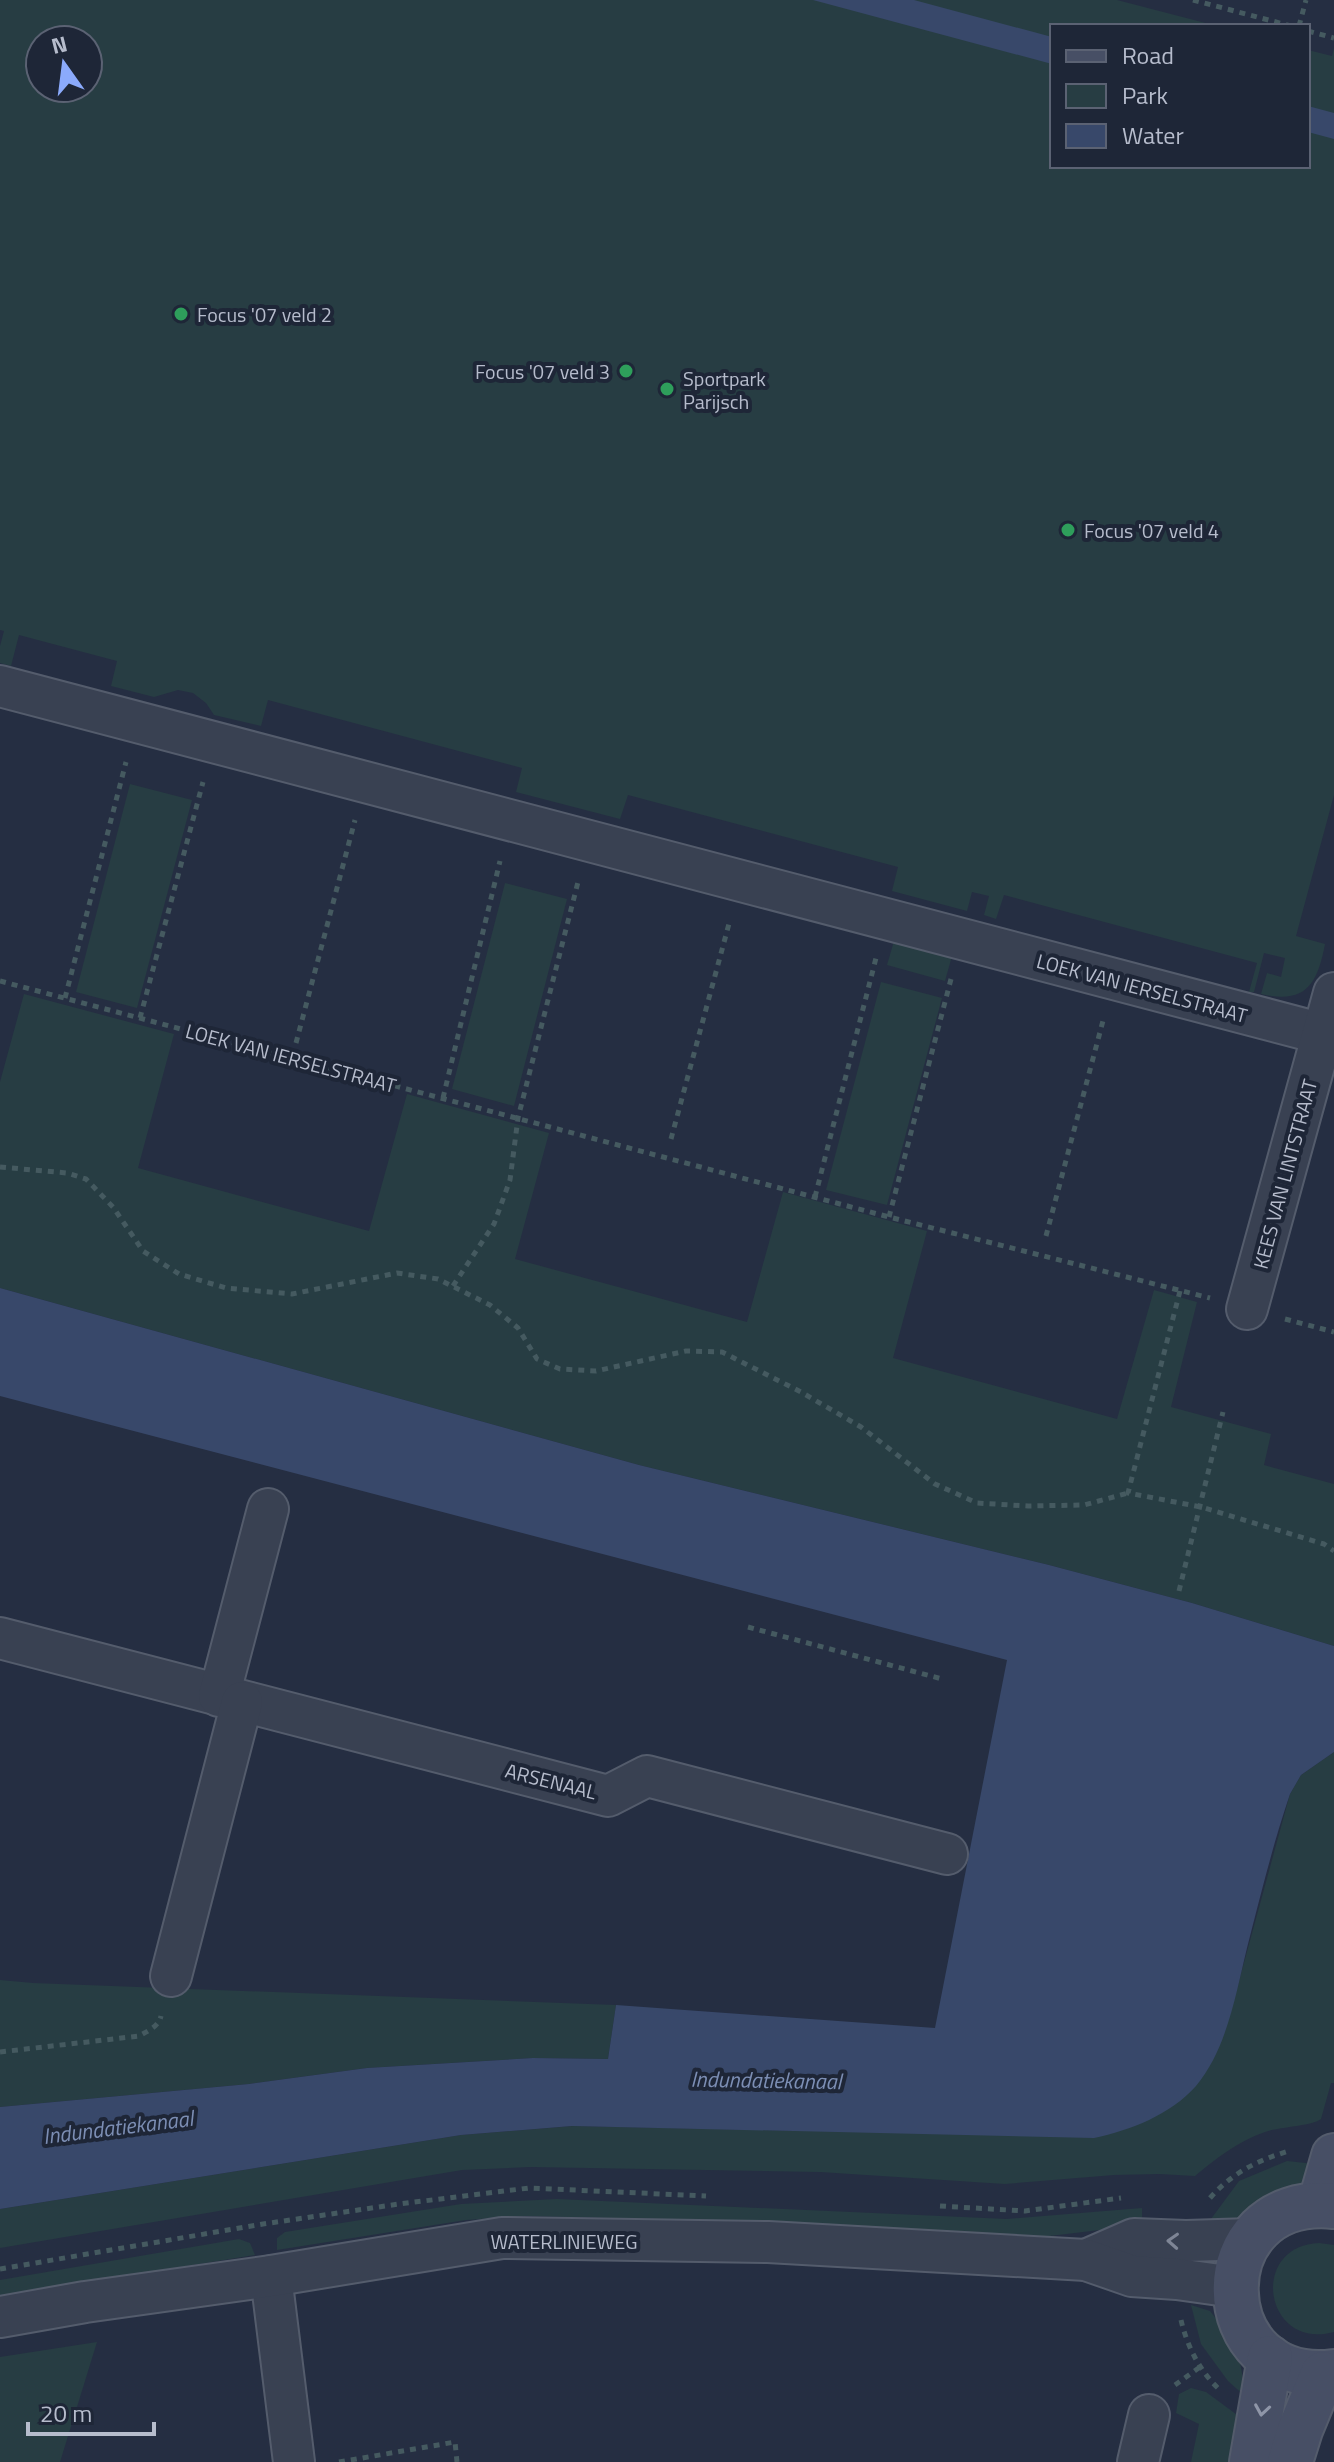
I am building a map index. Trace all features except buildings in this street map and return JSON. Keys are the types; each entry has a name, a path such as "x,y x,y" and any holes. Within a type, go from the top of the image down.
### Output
{"street":[{"name":"LOEK VAN IERSELSTRAAT","path":"0,686 1323,1034"},
{"name":"KEES VAN LINTSTRAAT","path":"1247,1309 1334,993"},
{"path":"171,1976 231,1699 268,1509"},
{"name":"ARSENAAL","path":"0,1638 608,1796 647,1776 947,1854"},
{"path":"1290,2462 1300,2430 1328,2373 1312,2374 1270,2358 1253,2342 1241,2322 1234,2287 1239,2261 1251,2239 1269,2220 1306,2205 1327,2206 1334,2156"},
{"name":"WATERLINIEWEG","path":"0,2317 502,2238 768,2242 1086,2260 1132,2276 1234,2287"},
{"name":"WATERLINIEWEG","path":"1086,2260 1134,2239 1251,2239"},
{"path":"271,2276 294,2462"},
{"path":"1252,2462 1270,2358"},
{"path":"1138,2462 1149,2415"}],"path":[{"path":"1193,0 1283,24"},
{"path":"1300,24 1306,0"},
{"path":"1310,32 1334,38"},
{"path":"65,998 137,722"},
{"path":"140,1018 213,743"},
{"path":"296,1043 365,783"},
{"path":"443,1098 510,821"},
{"path":"453,1286 494,1224 510,1180 518,1118 588,842"},
{"path":"671,1139 741,882"},
{"path":"815,1197 886,921"},
{"path":"889,1217 961,940"},
{"path":"1046,1236 1113,980"},
{"name":"LOEK VAN IERSELSTRAAT","path":"0,981 1247,1309"},
{"path":"0,1167 67,1173 86,1179 113,1207 143,1251 179,1274 226,1288 292,1294 397,1273 438,1279 490,1305 518,1328 537,1359 560,1369 596,1371 686,1351 722,1352 861,1427 935,1484 977,1503 1084,1505 1128,1493 1201,1507 1324,1544 1334,1551"},
{"path":"1128,1493 1180,1291"},
{"path":"1179,1591 1223,1412"},
{"path":"748,1627 942,1679"},
{"path":"0,2052 139,2036 151,2030 160,2020 171,1976"},
{"path":"339,2462 455,2442 457,2462"}],"green space":[{"name":"Sportpark Parijsch","path":"0,0 1117,0 1209,24 1050,24 1050,168 1310,168 1310,50 1332,56 1334,48 1334,795 1296,936 1325,944 1313,981 1298,994 1261,994 1267,973 1281,977 1285,958 1264,953 1254,992 1249,992 1257,963 1004,895 996,919 984,915 989,896 972,892 967,911 892,891 898,867 628,795 620,819 516,792 522,768 268,700 261,726 214,715 206,703 193,693 178,690 154,697 111,686 117,661 19,635 11,666 0,663 4,631 0,630"},
{"path":"130,784 192,800 137,1008 76,992"},
{"path":"505,883 567,899 514,1106 452,1089"},
{"path":"894,941 952,956 945,981 887,965"},
{"path":"881,982 942,998 887,1205 826,1190"},
{"path":"24,994 174,1034 138,1168 369,1231 407,1094 549,1133 515,1259 747,1322 783,1192 927,1231 893,1358 1117,1419 1154,1290 1197,1302 1171,1407 1271,1434 1264,1465 1334,1484 1334,1646 1192,1603 1049,1565 639,1465 0,1288 0,1082"},
{"path":"1334,1752 1334,2083 1331,2083 1321,2119 1271,2130 1246,2140 1195,2176 1114,2175 1005,2184 820,2172 530,2167 462,2170 0,2248 0,2209 461,2135 573,2126 808,2131 1233,2003 1290,1794 1301,1775"},
{"path":"0,1980 616,2005 608,2059 533,2058 367,2068 249,2084 0,2107"},
{"path":"1287,2161 1315,2164 1300,2186 1271,2198 1237,2218 1208,2223 1239,2181"},
{"path":"557,2199 1007,2219 1142,2208 1142,2225 1041,2237 1002,2238 785,2222 524,2216 466,2220 277,2250 277,2238 285,2232 461,2204"},
{"path":"239,2239 250,2243 255,2255 0,2296 0,2280"},
{"path":"1319,2243 1334,2245 1334,2332 1310,2334 1292,2327 1280,2313 1274,2296 1274,2277 1282,2261 1296,2248"},
{"path":"1191,2305 1210,2311 1229,2335 1240,2362 1246,2397 1228,2381 1201,2344"},
{"path":"97,2342 60,2462 0,2462 0,2357"},
{"path":"1191,2388 1206,2392 1248,2423 1240,2462 1191,2462 1199,2424 1176,2413 1179,2394"}],"water":[{"path":"813,0 914,0 1050,36 1050,63"},
{"path":"1310,107 1334,113 1334,139 1310,133"},
{"name":"Indundatiekanaal","path":"0,1288 639,1465 1049,1565 1192,1603 1334,1646 1334,1752 1301,1775 1290,1794 1229,2020 1207,2071 1186,2096 1162,2113 1136,2126 1094,2138 572,2126 461,2135 0,2209 0,2107 249,2084 367,2068 533,2058 608,2059 616,2005 935,2028 1007,1660 0,1396"}],"place":[{"name":"Focus '07 veld 2","path":"181,314"},
{"name":"Focus '07 veld 3","path":"626,371"},
{"name":"Sportpark Parijsch","path":"667,389"},
{"name":"Focus '07 veld 4","path":"1068,530"}]}
